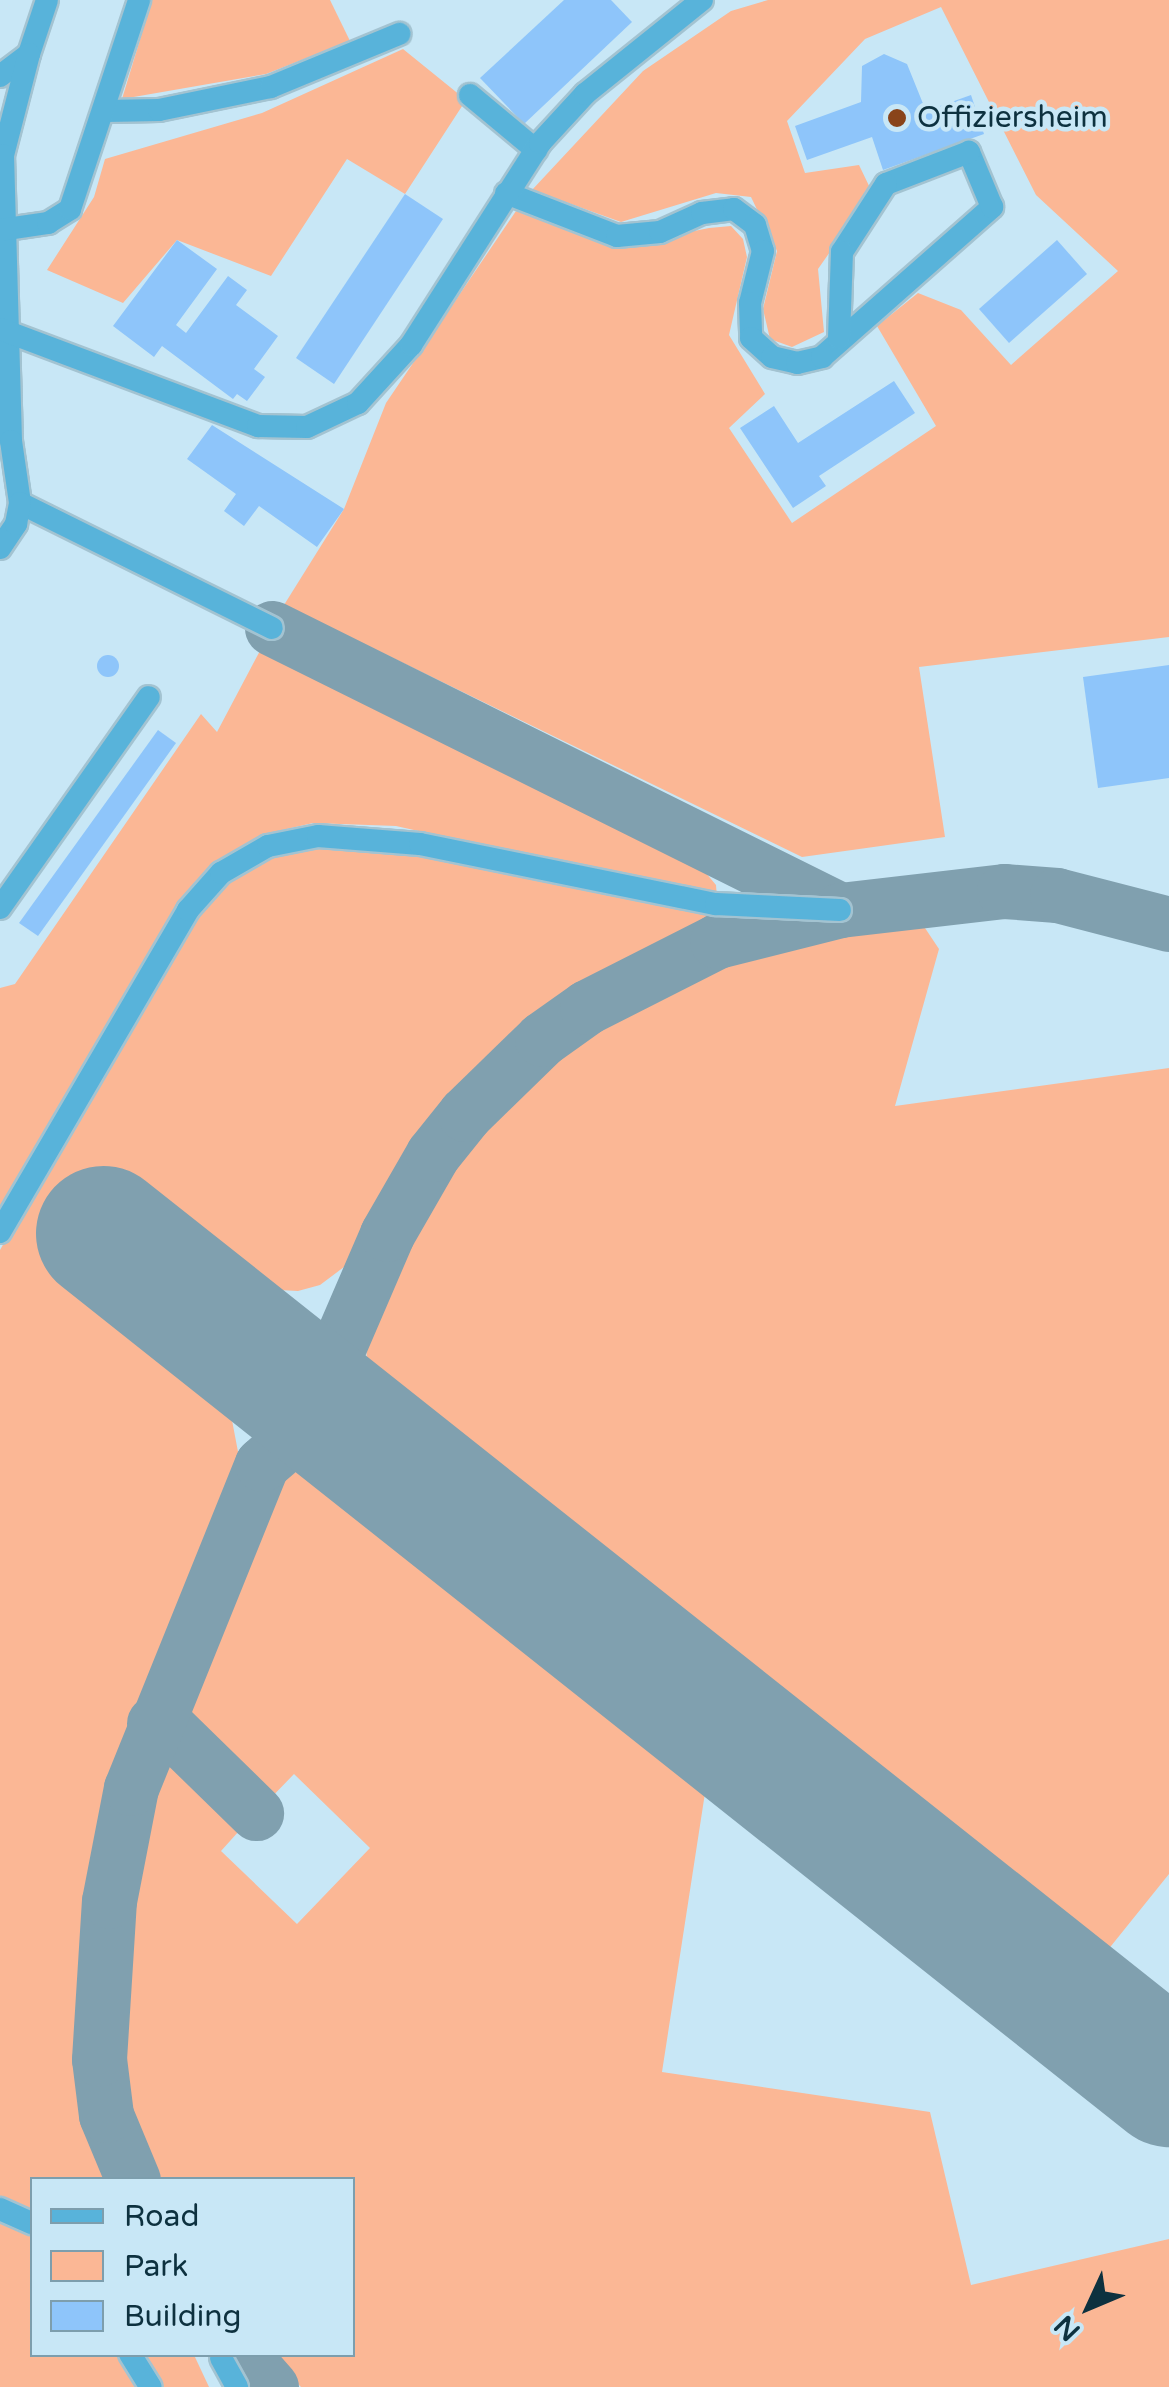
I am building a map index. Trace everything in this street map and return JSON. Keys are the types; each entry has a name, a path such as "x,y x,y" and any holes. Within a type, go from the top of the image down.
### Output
{"lane":[{"path":"0,548 16,524 20,504 10,441 1,144 47,0"},
{"path":"1,230 48,224 70,209 106,111 139,0"},
{"path":"6,333 258,426 307,427 358,403 411,345 536,150 585,94 702,0"},
{"path":"106,111 160,110 272,87 399,34"},
{"path":"0,76 29,54"},
{"path":"470,94 536,150"},
{"path":"506,194 617,236 660,232 702,213 734,209 755,225 763,251 750,304 751,338 772,357 797,363 822,357 992,207 969,152 886,184 842,252 839,338"},
{"path":"20,504 272,628"},
{"path":"0,908 148,697"},
{"path":"0,1232 188,910 221,873 268,846 318,836 420,844 716,904 840,910"},
{"path":"0,2209 30,2221"},
{"path":"132,2357 151,2387"},
{"path":"221,2358 237,2387"}],"green space":[{"path":"152,0 330,0 350,41 266,74 122,99"},
{"path":"768,0 1169,0 1169,637 919,667 945,837 802,857 284,605 344,509 386,403 516,211 616,247 731,226 743,239 747,257 729,335 765,394 729,428 792,523 936,426 877,326 918,293 961,310 1011,365 1118,271 1036,195 941,7 865,39 787,121 805,173 859,165 872,192 818,269 824,332 792,347 770,339 763,309 777,251 751,197 716,193 621,222 532,190 643,71 731,11"},
{"path":"403,49 466,100 405,194 347,159 271,276 177,240 123,303 47,270 94,197 105,159 262,113"},
{"path":"262,647 695,860 716,885 717,898 396,826 313,823 269,833 195,882 0,1215 0,988 15,984 201,714 217,732"},
{"path":"301,844 361,844 715,910 698,929 577,993 487,1068 411,1158 352,1261 320,1285 298,1291 261,1289 128,1186 61,1270 214,1392 231,1415 239,1457 137,1713 103,1823 80,2059 89,2120 112,2177 30,2177 30,2217 0,2202 0,1250 201,897 257,857"},
{"path":"898,921 921,922 939,949 895,1106 1169,1068 1169,1874 1103,1956 377,1382 367,1361 365,1331 405,1239 444,1172 536,1067 589,1027 679,976 753,950"},
{"path":"308,1465 707,1780 662,2072 930,2112 971,2285 1169,2239 1169,2387 301,2387 271,2357 355,2357 355,2177 153,2177 118,2081 129,1881 160,1761 175,1757 248,1821 221,1851 297,1924 370,1848 294,1774 265,1804 203,1749 178,1711 270,1487"},
{"path":"0,2218 30,2231 30,2357 124,2357 145,2387 0,2387"},
{"path":"136,2357 195,2357 209,2387 156,2387"}],"building":[{"path":"564,0 611,0 632,22 524,124 480,78"},
{"name":"Offiziersheim","path":"884,54 907,64 926,111 971,95 984,134 883,170 872,137 807,160 795,126 861,102 862,66"},
{"path":"405,194 443,219 334,384 296,358"},
{"path":"177,240 217,269 176,325 186,333 228,276 247,290 236,305 278,336 254,369 265,377 247,401 237,394 233,399 162,346 154,357 113,326"},
{"path":"1057,240 1087,274 1009,343 979,309"},
{"path":"894,381 915,413 819,476 826,486 793,508 740,428 774,406 798,443"},
{"path":"212,425 344,509 317,547 259,506 244,526 224,511 236,494 187,459"},
{"path":"108,655 116,658 116,674 108,677 100,674 97,666 100,658"},
{"path":"1169,665 1169,778 1098,788 1083,677"},
{"path":"158,730 176,743 38,936 19,923"}],"taxiway":[{"path":"272,628 840,910"},
{"path":"367,1443 338,1405 332,1362 387,1234 433,1154 465,1114 542,1039 587,1007 717,941 840,910 1004,891 1057,895 1169,924"},
{"path":"132,2177 106,2115 99,2059 109,1901 131,1788 262,1464 305,1427 334,1427 367,1443"},
{"path":"154,1723 171,1730 256,1813"},
{"path":"245,2357 271,2387"}],"runway":[{"path":"103,1233 1169,2079"}],"place":[{"name":"Offiziersheim","path":"897,118"}]}
